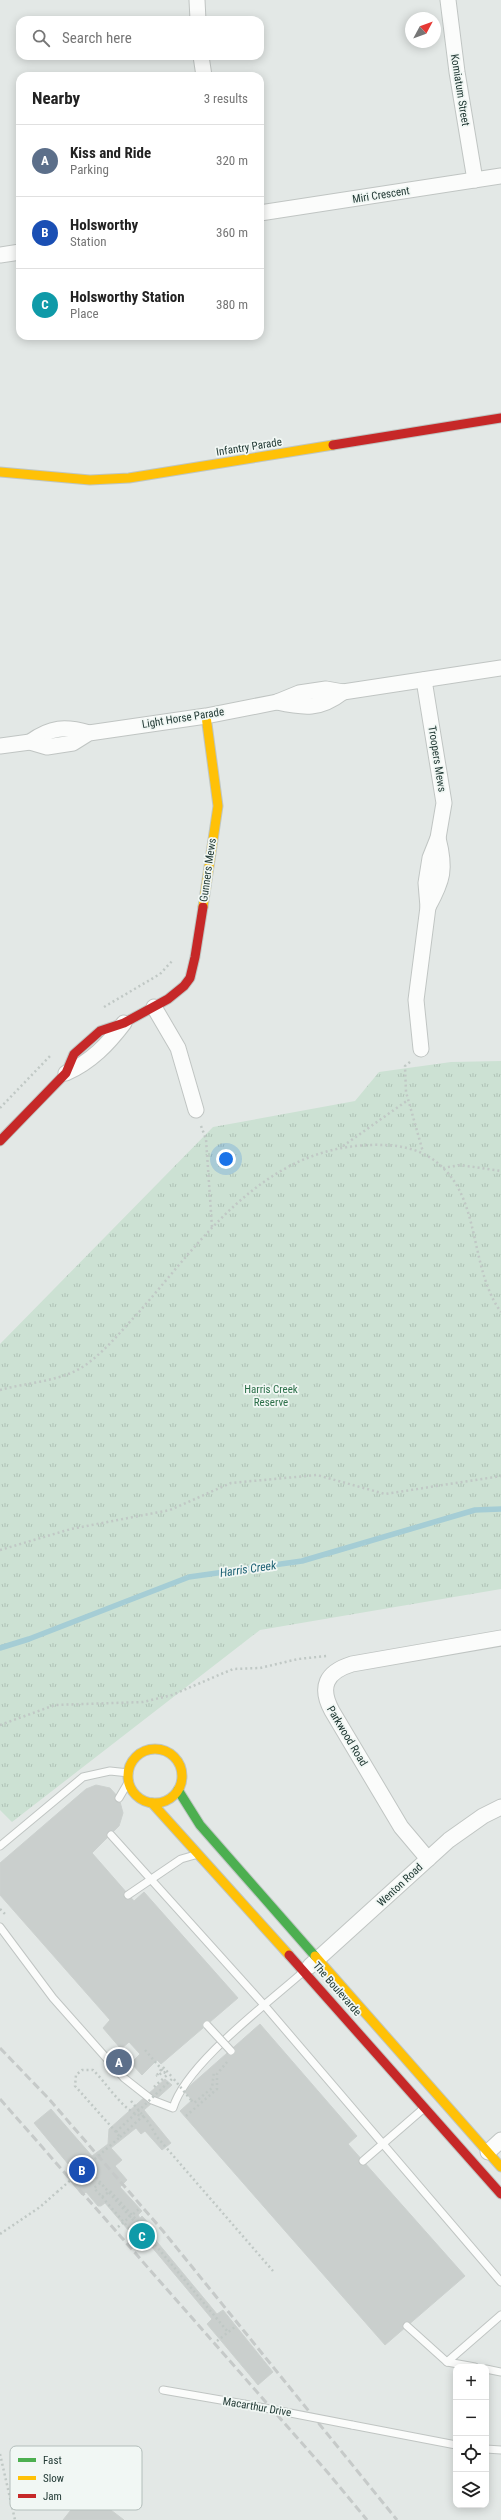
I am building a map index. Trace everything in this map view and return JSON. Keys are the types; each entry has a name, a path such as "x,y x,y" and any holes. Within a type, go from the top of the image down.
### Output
{"street":[{"path":"197,0 198,16"},
{"name":"Komiatum Street","path":"448,0 457,72 475,180"},
{"path":"202,60 203,72"},
{"name":"Miri Crescent","path":"264,212 501,176"},
{"path":"0,255 16,253"},
{"name":"Infantry Parade","path":"0,472 90,480 129,478 501,418"},
{"name":"Light Horse Parade","path":"0,746 30,742 47,746 73,743 89,733 206,716 277,702 299,693 326,689 343,692 501,668"},
{"name":"Troopers Mews","path":"421,1049 416,1000 428,907 426,884 430,858 438,838 443,791 424,680"},
{"name":"Gunners Mews","path":"0,1141 66,1073 83,1066 109,1042 124,1023 154,1007 184,986 194,963 218,806 218,794 206,716"},
{"path":"154,1007 178,1048 196,1110"},
{"name":"Parkwood Road","path":"428,1859 401,1827 327,1702 325,1691 330,1677 341,1667 501,1638"},
{"path":"162,1750 174,1757 180,1765 182,1777 178,1790 169,1799 152,1803 137,1796 129,1777 134,1760 140,1754 147,1751 162,1750"},
{"name":"The Boulevarde","path":"178,1790 200,1825 317,1959 432,2102 501,2194"},
{"name":"The Boulevarde","path":"152,1803 304,1971 432,2102 488,2152 501,2167"},
{"name":"Wenton Road","path":"304,1971 428,1859 466,1827 501,1807"},
{"path":"488,2152 501,2140"}],"lane":[{"path":"0,1846 83,1777 110,1772 129,1777 119,1798"},
{"path":"111,1835 265,2006 501,2282"},
{"path":"128,1895 153,1880 181,1859 199,1854"},
{"path":"0,1927 53,1998 116,2069 137,2090 163,2105 173,2108 183,2086 200,2064 304,1971"},
{"path":"208,2024 231,2051"},
{"path":"363,2161 382,2143 432,2102"},
{"path":"448,2362 501,2315"},
{"path":"407,2326 448,2362 459,2364"},
{"path":"489,2370 501,2372"},
{"name":"Macarthur Drive","path":"163,2390 453,2444"},
{"path":"489,2449 501,2450"}],"path":[{"path":"98,1011 160,974 176,954"},
{"path":"421,1049 405,1066 404,1077 408,1100 423,1153"},
{"path":"0,1108 54,1052"},
{"path":"343,1147 408,1100"},
{"path":"196,1110 206,1139 212,1226"},
{"path":"0,1390 64,1375 86,1365 113,1341 212,1226 244,1197 268,1180 312,1155 343,1147 397,1145 423,1153 443,1168 460,1188 490,1297 501,1312"},
{"path":"443,1168 460,1165 501,1171"},
{"path":"0,1550 71,1529 170,1510 231,1483 317,1475 385,1494 501,1476"},
{"path":"0,1725 63,1703 127,1704 159,1699 233,1670 260,1668 298,1659 332,1655 352,1664"},
{"path":"145,2050 173,2078 194,2103 212,2088 213,2071 227,2062 217,2074 217,2089 186,2116"},
{"path":"120,2137 75,2086 76,2075 82,2070 93,2070 128,2109 137,2116 144,2116"},
{"path":"152,2090 167,2075 165,2071"},
{"path":"116,2132 173,2078"},
{"path":"134,2106 144,2116 157,2137 272,2271"},
{"path":"0,2234 40,2208 144,2116"},
{"path":"86,2166 103,2187 130,2217 140,2228 142,2226 110,2190 102,2197"},
{"path":"100,2183 94,2188 140,2241 147,2235 228,2332"},
{"path":"118,2227 139,2209"},
{"path":"217,2341 236,2326"},
{"path":"0,2454 10,2495"},
{"path":"14,2510 16,2520"}],"green space":[{"name":"Harris Creek Reserve","path":"501,1061 501,1589 260,1630 12,1822 0,1810 0,1344 213,1127 355,1101 379,1072 451,1062"}],"building":[{"path":"96,1785 110,1788 119,1798 123,1813 119,1826 92,1853 134,1901 144,1892 238,1998 161,2064 157,2060 142,2075 131,2063 140,2054 129,2042 121,2049 103,2028 110,2020 0,1895 0,1863 86,1789"},
{"path":"260,2024 357,2136 348,2144 465,2276 385,2345 180,2111 192,2100 184,2091"},
{"path":"165,2079 172,2085 144,2110 171,2143 162,2150 145,2131 141,2134 136,2128 111,2148 122,2160 115,2166 127,2180 120,2187 142,2211 138,2215 140,2218 142,2216 152,2227 148,2231 217,2314 223,2310 273,2372 258,2385 207,2324 212,2319 146,2240 141,2245 105,2203 98,2206 86,2192 82,2195 67,2177 74,2171 34,2123 51,2109 92,2156 108,2144 109,2129"},
{"path":"71,2510 111,2510 124,2520 63,2520"}],"waterway":[{"name":"Harris Creek","path":"0,1648 29,1639 189,1577 302,1561 475,1510 501,1509"}],"railway":[{"path":"0,2048 49,2099 163,2231 397,2520"},
{"path":"0,2099 329,2474 367,2520"}],"traffic: fast":[{"path":"178,1790 200,1825 315,1956"}],"traffic: slow":[{"path":"0,472 90,480 129,478 333,445"},
{"path":"203,907 218,806 206,716"},
{"path":"155,1749 165,1751 174,1757 180,1766 182,1776 180,1786 174,1795 165,1801 155,1803 145,1801 136,1795 130,1786 128,1776 130,1766 136,1757 145,1751 155,1749"},
{"path":"152,1803 289,1955"},
{"path":"315,1956 501,2167"}],"traffic: jam":[{"path":"333,445 501,418"},
{"path":"0,1141 66,1073 74,1054 100,1031 124,1023 168,999 184,986 190,978 203,907"},
{"path":"289,1955 501,2194"}],"place":[{"name":"Kiss and Ride","path":"119,2062"},
{"name":"Holsworthy","path":"82,2170"},
{"name":"Holsworthy Station","path":"142,2236"}]}
